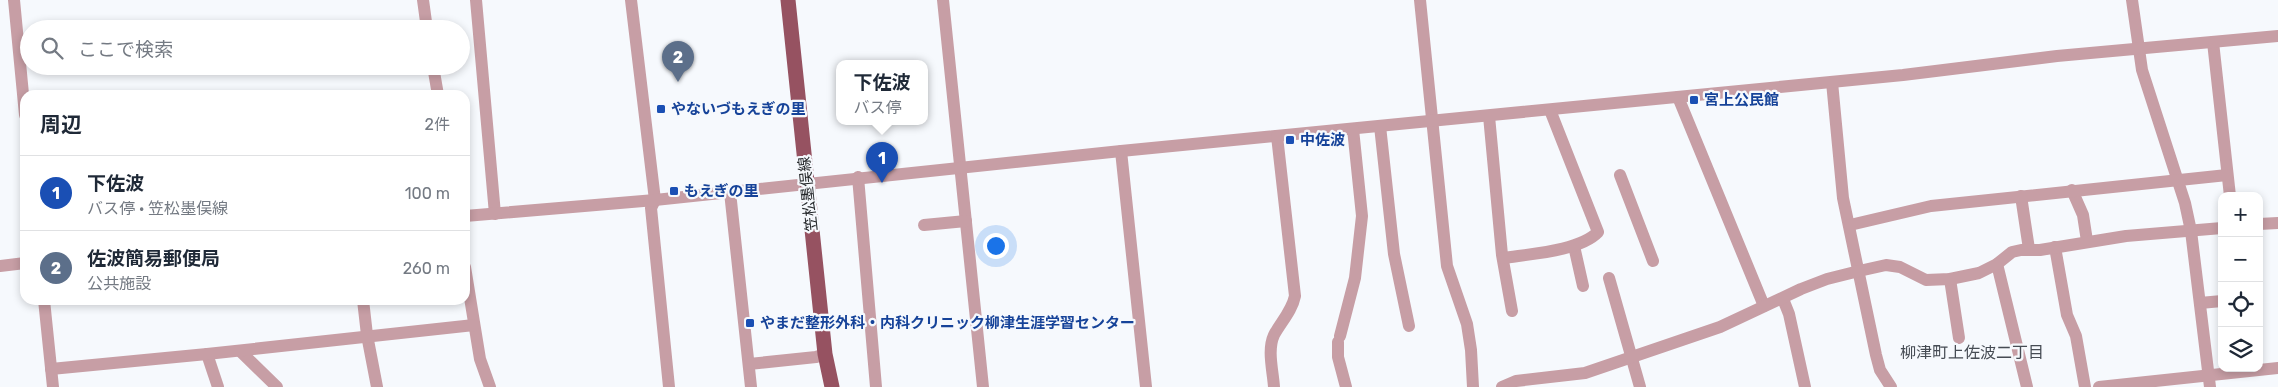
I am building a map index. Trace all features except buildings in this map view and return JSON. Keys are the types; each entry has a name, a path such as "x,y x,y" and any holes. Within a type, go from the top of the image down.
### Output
{"main road":[{"name":"笠松墨俣線","path":"788,0 826,354 832,387"}],"street":[{"path":"14,0 20,63"},
{"path":"423,0 426,20"},
{"path":"476,0 495,214"},
{"path":"631,0 655,200 652,208 670,387"},
{"path":"943,0 983,387"},
{"path":"1420,0 1447,266 1467,324 1472,350 1473,387"},
{"path":"2132,0 2142,70 2191,231 2209,381"},
{"path":"470,216 655,200 858,177 1432,122 1832,82 2138,48 2278,36"},
{"path":"2213,42 2229,192"},
{"path":"21,75 23,90"},
{"path":"435,75 437,90"},
{"path":"1832,82 1843,198 1876,355 1880,370 1891,387"},
{"path":"1678,97 1764,306"},
{"path":"1503,258 1574,246 1598,232 1550,110"},
{"path":"1489,116 1503,258 1512,311"},
{"path":"1380,126 1394,254 1409,326"},
{"path":"1346,387 1338,357 1339,339 1355,278 1362,216 1353,129"},
{"path":"1274,387 1271,345 1274,336 1293,305 1295,296 1277,136"},
{"path":"1121,151 1146,387"},
{"path":"1620,175 1653,261"},
{"path":"1850,225 1931,206 2227,175"},
{"path":"858,177 876,387"},
{"path":"2072,190 2083,215 2087,241"},
{"path":"730,192 751,387"},
{"path":"2021,196 2029,249"},
{"path":"924,225 966,221"},
{"path":"2263,224 2278,223"},
{"path":"1502,387 1516,381 1585,373 1720,327 1827,279 1886,265 1900,267 1926,280 1950,278 1979,273 1997,264 2012,252 2087,241 2218,228"},
{"path":"1574,246 1583,286"},
{"path":"2055,247 2067,315 2076,336 2085,387"},
{"path":"0,266 20,264"},
{"path":"1997,264 2027,387"},
{"path":"1609,278 1640,387"},
{"path":"1950,278 1960,338"},
{"path":"1783,299 1805,387"},
{"path":"470,300 480,359 490,387"},
{"path":"2200,304 2218,302"},
{"path":"45,305 54,387"},
{"path":"364,305 377,387"},
{"path":"51,369 474,325"},
{"path":"240,350 277,387"},
{"path":"207,354 218,387"},
{"path":"749,364 816,357 826,354"},
{"path":"2105,387 2209,381 2278,368"}],"place":[{"name":"佐波簡易郵便局","path":"678,82"},
{"name":"宮上公民館","path":"1694,100"},
{"name":"やないづもえぎの里","path":"661,109"},
{"name":"中佐波","path":"1290,140"},
{"name":"下佐波","path":"882,183"},
{"name":"もえぎの里","path":"674,191"},
{"name":"やまだ整形外科・内科クリニック柳津生涯学習センター","path":"750,323"}],"district":[{"name":"柳津町上佐波二丁目","path":"1972,352"}]}
